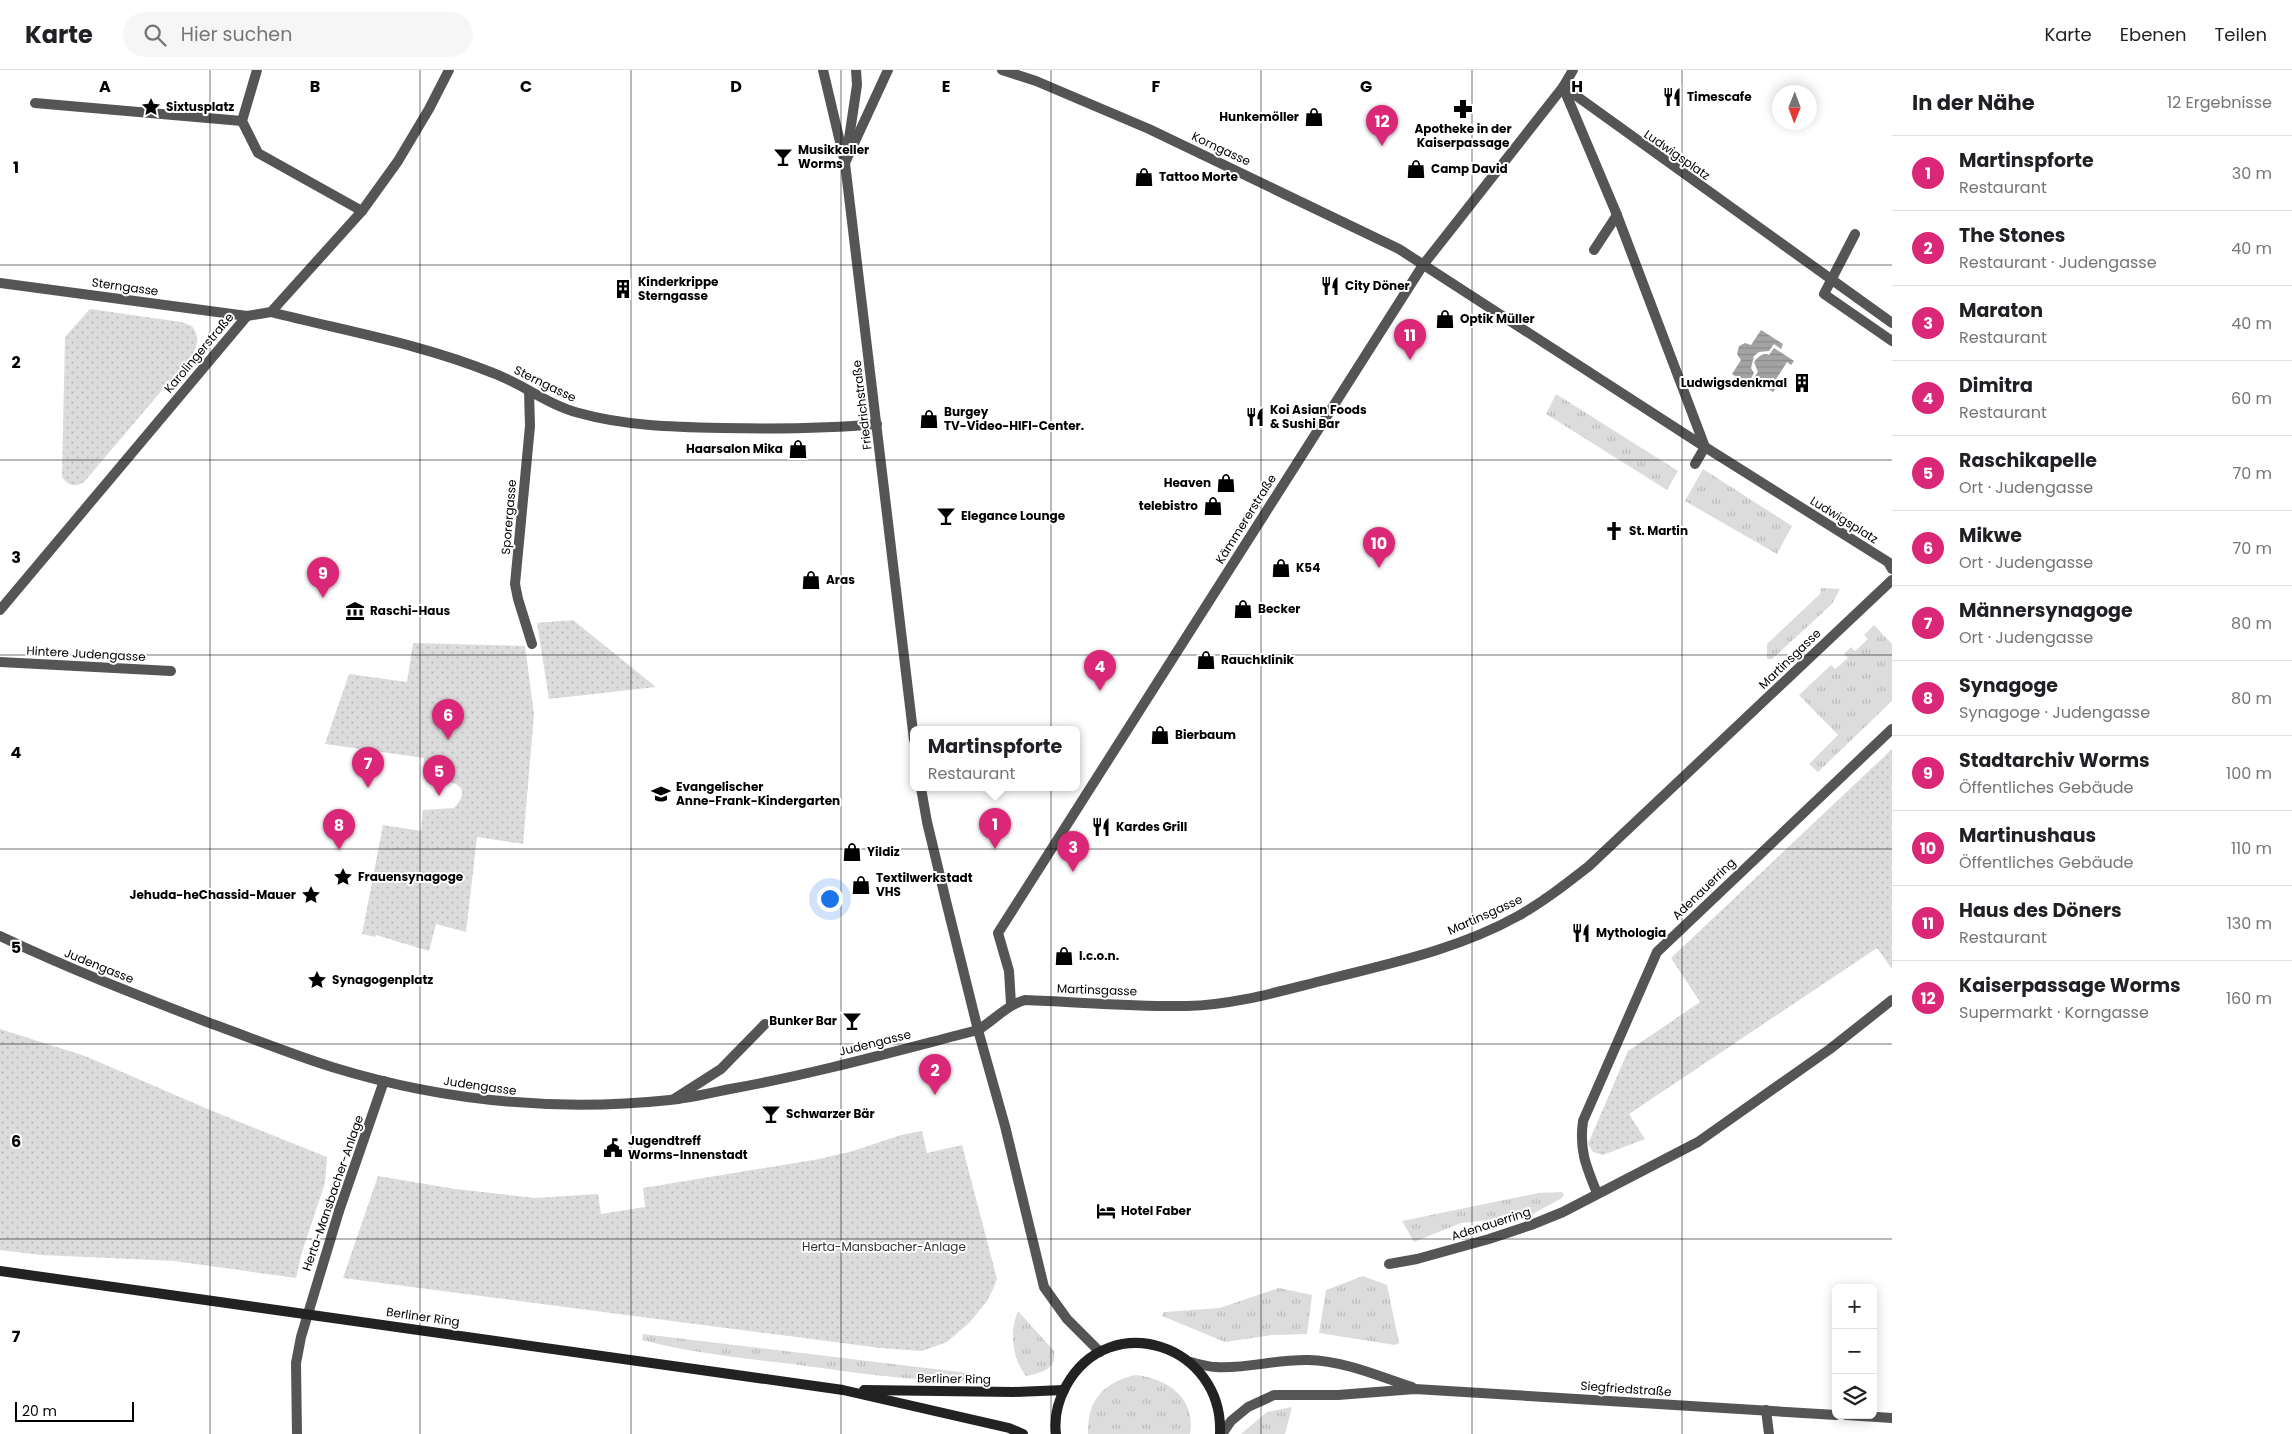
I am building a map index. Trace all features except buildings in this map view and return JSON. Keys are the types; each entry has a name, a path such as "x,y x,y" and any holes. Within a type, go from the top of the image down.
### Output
{"main road":[{"name":"Berliner Ring","path":"0,1271 306,1313 746,1378 843,1390 1009,1428 1023,1434"},
{"path":"1056,1434 1056,1416 1064,1390 1079,1368 1100,1352 1130,1344 1146,1344 1162,1347 1190,1362 1208,1383 1219,1409 1221,1434"},
{"name":"Berliner Ring","path":"843,1390 1013,1392 1064,1390"}],"street":[{"path":"257,70 242,122 258,153 362,211"},
{"path":"271,312 362,211 398,161 429,109 449,70"},
{"name":"Friedrichstraße","path":"823,70 845,163 912,726"},
{"path":"845,163 857,85 856,70"},
{"path":"845,163 888,70"},
{"name":"Korngasse","path":"1002,70 1036,81 1149,129 1353,226 1423,265"},
{"name":"Kämmererstraße","path":"1011,1004 1009,970 998,933 1423,265 1563,87 1573,70"},
{"path":"1563,87 1617,215 1705,448 1696,464"},
{"name":"Ludwigsplatz","path":"1563,87 1892,322"},
{"path":"35,103 242,122"},
{"path":"1594,250 1617,215"},
{"path":"1855,234 1824,294 1892,341"},
{"name":"Ludwigsplatz","path":"1423,265 1705,448 1888,562 1892,569"},
{"name":"Sterngasse","path":"0,283 247,316"},
{"name":"Sterngasse","path":"271,312 448,356 495,373 551,403 578,413 647,424 681,427 823,429 877,424"},
{"name":"Karolingerstraße","path":"0,610 247,316 271,312"},
{"name":"Sporergasse","path":"529,391 530,426 515,584 532,644"},
{"name":"Martinsgasse","path":"1011,1004 1025,1000 1187,1006 1222,1003 1260,996 1413,958 1484,932 1516,917 1549,897 1588,866 1892,580"},
{"name":"Hintere Judengasse","path":"0,662 171,670"},
{"name":"Adenauerring","path":"1596,1193 1582,1153 1580,1138 1583,1121 1657,952 1892,728"},
{"path":"922,791 946,901 978,1030 1005,1126 1044,1287 1067,1319 1100,1352"},
{"name":"Judengasse","path":"0,936 46,958 157,1003 331,1067 384,1081 471,1099 521,1104 586,1105 674,1100 790,1078 978,1030"},
{"name":"Adenauerring","path":"1389,1264 1417,1259 1489,1239 1563,1212 1596,1193 1698,1142 1830,1049 1892,1000"},
{"path":"978,1030 1003,1013 1011,1004"},
{"path":"674,1100 721,1069 765,1024"},
{"name":"Herta-Mansbacher-Anlage","path":"297,1434 296,1363 306,1313 384,1081"},
{"name":"Siegfriedstraße","path":"1190,1362 1224,1368 1272,1361 1300,1360 1344,1364 1415,1388"},
{"name":"Siegfriedstraße","path":"1221,1434 1231,1421 1248,1407 1274,1395 1338,1395 1415,1388 1832,1415"},
{"path":"1766,1410 1769,1434"},
{"path":"1877,1417 1892,1418"}],"green space":[{"path":"90,309 181,322 192,326 197,340 196,348 192,355 84,482 74,485 69,484 62,477 65,337"},
{"path":"1556,394 1678,471 1667,490 1546,414"},
{"path":"1703,469 1792,526 1777,554 1685,501"},
{"path":"1821,588 1840,589 1832,604 1772,659 1767,659 1767,644 1820,594"},
{"path":"573,620 656,687 549,699 537,623"},
{"path":"1874,625 1892,644 1892,701 1818,772 1809,764 1838,735 1799,695 1831,665 1835,669 1848,658 1844,654 1851,647 1855,651 1868,639 1864,635"},
{"path":"413,643 525,646 534,714 523,844 477,837 466,932 436,924 429,951 376,935 375,937 362,934 383,825 421,831 423,810 454,808 461,799 462,792 460,787 447,781 423,779 424,758 325,744 349,674 407,682"},
{"path":"1892,749 1892,969 1877,948 1629,1114 1645,1139 1603,1155 1593,1152 1588,1144 1628,1051 1700,1002 1671,958"},
{"path":"0,1029 85,1056 210,1110 327,1157 325,1183 302,1252 296,1278 174,1261 41,1255 0,1250"},
{"name":"Herta-Mansbacher-Anlage","path":"922,1131 927,1153 962,1145 997,1279 987,1301 970,1322 947,1342 922,1351 880,1348 343,1278 378,1176 455,1189 536,1198 598,1194 601,1214 645,1207 643,1188 819,1159 853,1151 901,1135"},
{"path":"1562,1192 1564,1195 1562,1198 1529,1216 1461,1223 1414,1242 1402,1221 1538,1193"},
{"path":"1363,1276 1387,1285 1399,1343 1395,1345 1319,1333 1326,1290"},
{"path":"1279,1288 1312,1295 1307,1334 1272,1335 1225,1342 1162,1316 1164,1312 1220,1308"},
{"path":"1018,1311 1054,1351 1053,1362 1042,1372 1026,1376 1021,1369 1013,1345 1013,1327"},
{"path":"643,1334 968,1373 967,1381 880,1376 717,1355 642,1340"},
{"path":"1135,1375 1158,1380 1177,1392 1184,1400 1188,1410 1191,1421 1190,1434 1088,1434 1090,1412 1099,1395 1114,1383"},
{"path":"1292,1407 1285,1434 1241,1434 1267,1412"}],"shaded area":[{"path":"1761,330 1783,344 1781,349 1774,344 1769,351 1759,352 1754,356 1751,368 1754,373 1750,380 1758,385 1755,389 1732,374 1741,360 1737,354 1739,346 1745,343 1751,345"},
{"path":"1774,348 1794,361 1791,365 1787,362 1773,384 1777,387 1773,392 1753,379 1758,372 1754,362 1763,355 1769,355"}],"place":[{"name":"Timescafe","path":"1672,97"},
{"name":"Sixtusplatz","path":"151,107"},
{"name":"Apotheke in der Kaiserpassage","path":"1463,109"},
{"name":"Hunkemöller","path":"1314,117"},
{"name":"Kaiserpassage Worms","path":"1382,146"},
{"name":"Musikkeller Worms","path":"783,157"},
{"name":"Camp David","path":"1416,169"},
{"name":"Tattoo Morte","path":"1144,177"},
{"name":"City Döner","path":"1330,286"},
{"name":"Kinderkrippe Sterngasse","path":"623,289"},
{"name":"Optik Müller","path":"1445,319"},
{"name":"Haus des Döners","path":"1410,360"},
{"name":"Ludwigsdenkmal","path":"1802,383"},
{"name":"Koi Asian Foods & Sushi Bar","path":"1255,417"},
{"name":"Burgey TV-Video-HIFI-Center.","path":"929,419"},
{"name":"Haarsalon Mika","path":"798,449"},
{"name":"Heaven","path":"1226,483"},
{"name":"telebistro","path":"1213,506"},
{"name":"Elegance Lounge","path":"946,516"},
{"name":"St. Martin","path":"1614,531"},
{"name":"K54","path":"1281,568"},
{"name":"Martinushaus","path":"1379,568"},
{"name":"Aras","path":"811,580"},
{"name":"Stadtarchiv Worms","path":"323,598"},
{"name":"Becker","path":"1243,609"},
{"name":"Raschi-Haus","path":"355,611"},
{"name":"Rauchklinik","path":"1206,660"},
{"name":"Dimitra","path":"1100,691"},
{"name":"Bierbaum","path":"1160,735"},
{"name":"Mikwe","path":"448,740"},
{"name":"Männersynagoge","path":"368,788"},
{"name":"Evangelischer Anne-Frank-Kindergarten","path":"661,794"},
{"name":"Raschikapelle","path":"439,796"},
{"name":"Kardes Grill","path":"1101,827"},
{"name":"Martinspforte","path":"995,849"},
{"name":"Synagoge","path":"339,850"},
{"name":"Yildiz","path":"852,852"},
{"name":"Maraton","path":"1073,872"},
{"name":"Frauensynagoge","path":"343,877"},
{"name":"Textilwerkstadt VHS","path":"861,885"},
{"name":"Jehuda-heChassid-Mauer","path":"311,895"},
{"name":"Mythologia","path":"1581,933"},
{"name":"I.c.o.n.","path":"1064,956"},
{"name":"Synagogenplatz","path":"317,980"},
{"name":"Bunker Bar","path":"852,1021"},
{"name":"The Stones","path":"935,1095"},
{"name":"Schwarzer Bär","path":"771,1114"},
{"name":"Jugendtreff Worms-Innenstadt","path":"613,1148"},
{"name":"Hotel Faber","path":"1106,1211"}]}
